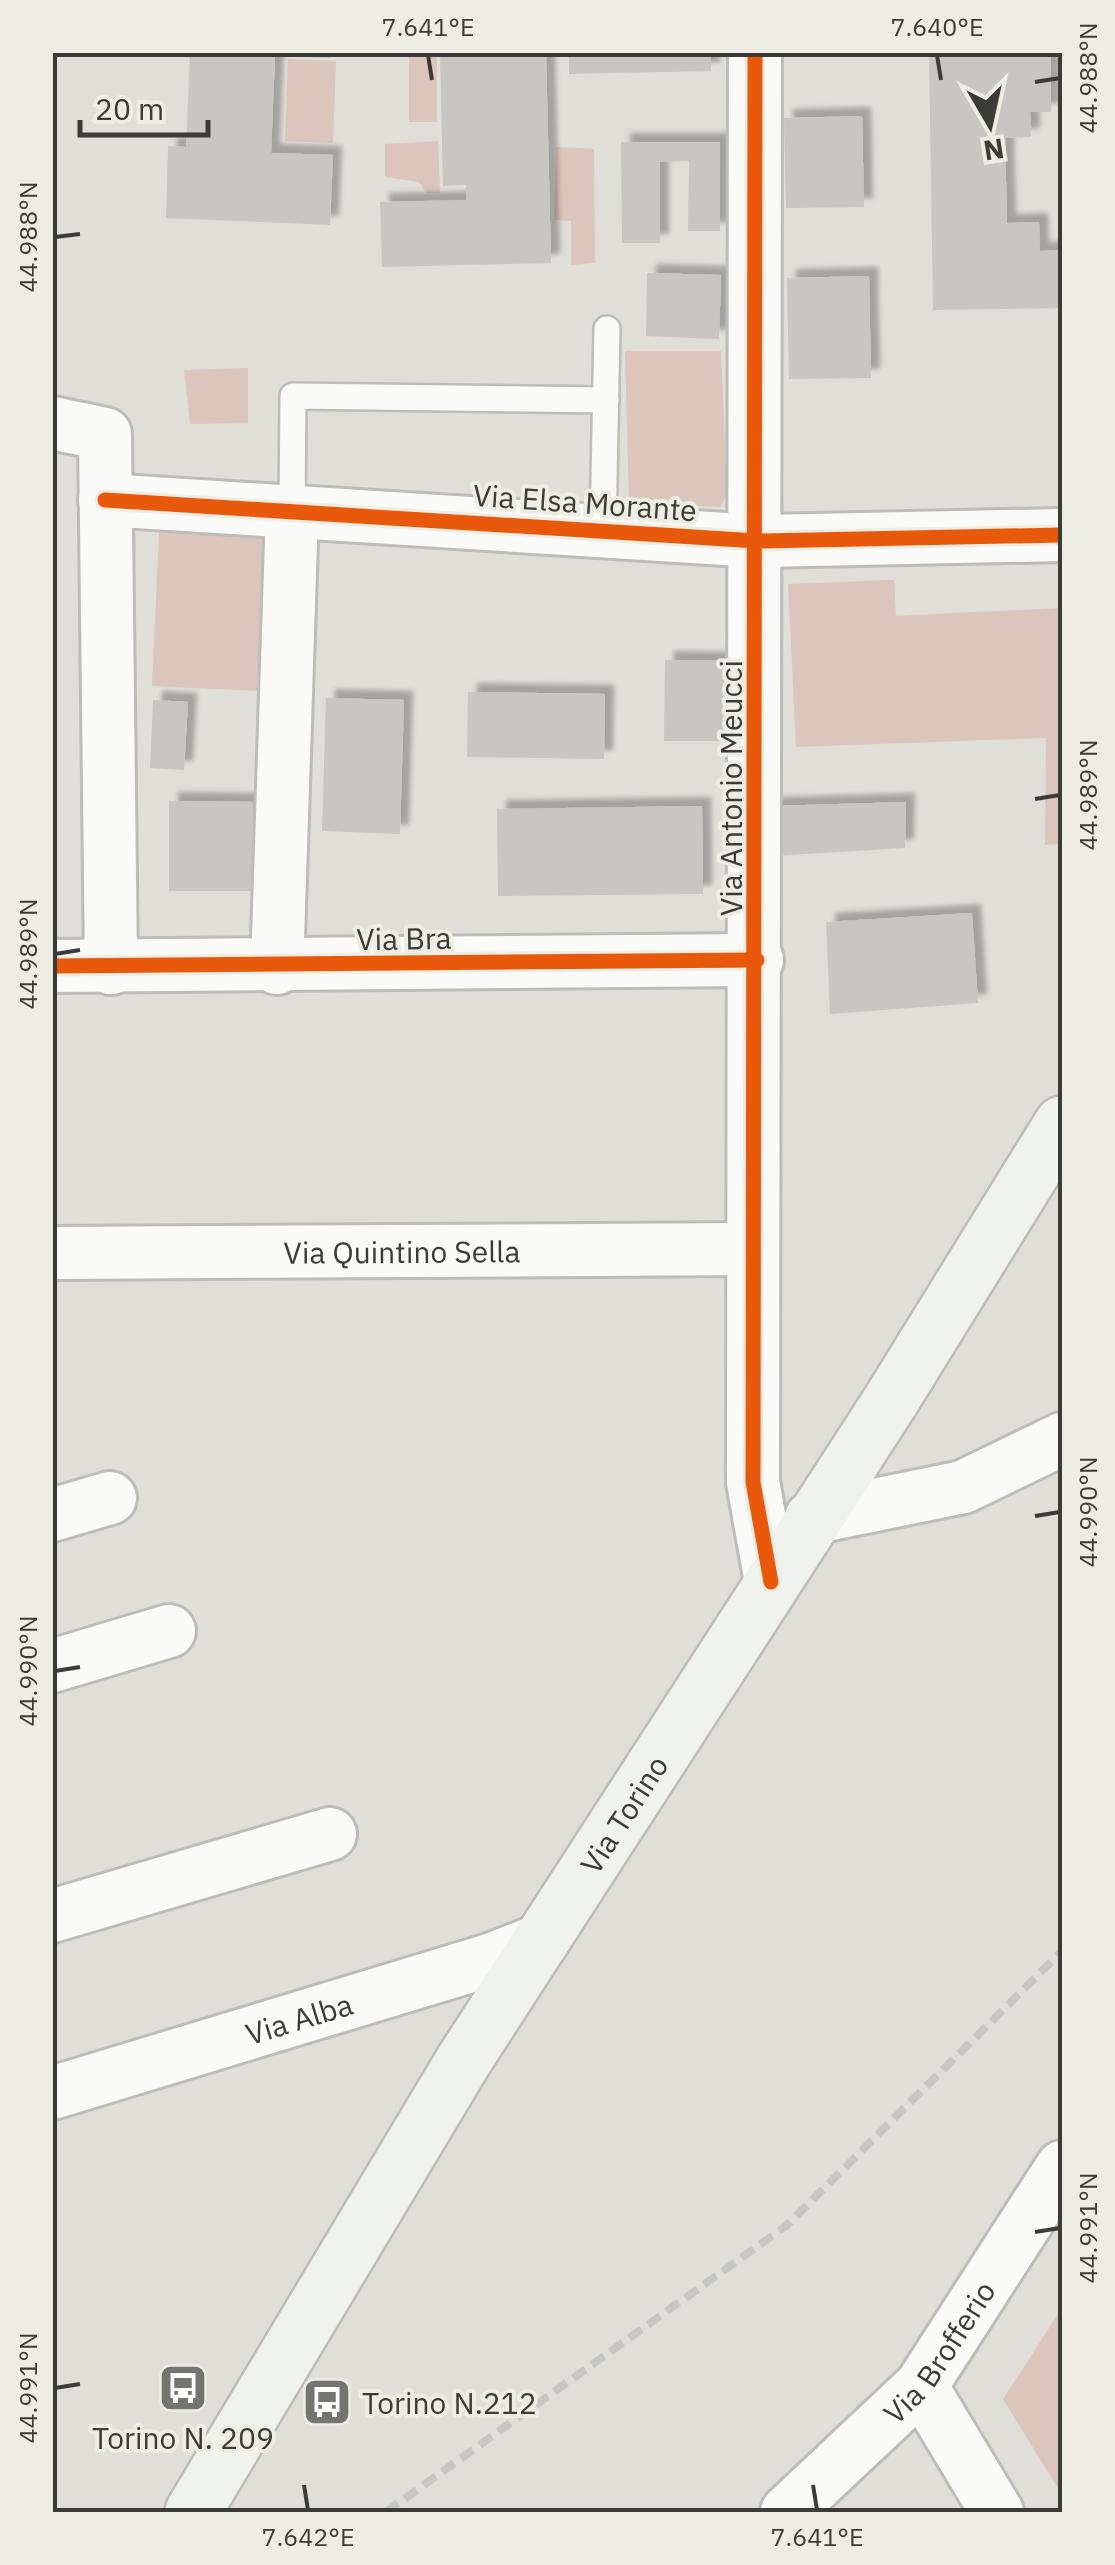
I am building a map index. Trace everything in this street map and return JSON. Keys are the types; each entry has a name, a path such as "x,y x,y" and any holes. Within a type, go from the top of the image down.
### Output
{"main road":[{"name":"Via Torino","path":"194,2512 464,2060 811,1518 890,1402 1062,1124"}],"street":[{"name":"Via Antonio Meucci","path":"755,52 757,960 753,1482 771,1582"},
{"path":"52,423 105,434 112,968"},
{"name":"Via Elsa Morante","path":"106,500 757,541 1062,534"},
{"path":"277,968 292,511"},
{"name":"Via Bra","path":"52,966 277,968 757,960"},
{"name":"Via Quintino Sella","path":"52,1253 752,1250"},
{"path":"811,1518 963,1487 1062,1439"},
{"path":"52,1515 110,1498"},
{"path":"52,1666 169,1631"},
{"path":"52,1916 330,1834"},
{"name":"Via Alba","path":"52,2093 490,1960 544,1939"},
{"name":"Via Brofferio","path":"786,2512 922,2386 1062,2167"},
{"path":"922,2386 997,2512"}],"lane":[{"path":"603,531 607,329"},
{"path":"292,511 293,396 606,400"}],"shaded area":[{"path":"409,55 437,55 437,122 409,122"},
{"path":"288,59 336,61 333,143 285,141"},
{"path":"438,141 440,193 426,193 419,182 385,177 385,144"},
{"path":"556,147 594,149 595,263 571,265 571,221 554,220"},
{"path":"625,351 721,351 727,494 721,507 629,503"},
{"path":"248,368 248,423 190,424 184,370"},
{"path":"159,533 269,537 262,691 152,686"},
{"path":"894,580 896,616 1062,608 1062,844 1045,845 1046,738 796,747 788,584"},
{"path":"1062,2308 1062,2495 1003,2399"}],"building":[{"path":"190,52 331,52 330,58 275,56 271,153 333,155 330,225 166,218 168,146 186,147"},
{"path":"440,52 546,52 551,263 382,267 380,202 466,200 466,185 443,186"},
{"path":"569,52 711,52 711,71 569,74"},
{"path":"929,52 1051,52 1051,112 1030,112 1031,137 1005,138 1007,223 1039,222 1040,251 1062,250 1062,308 933,310"},
{"path":"862,116 864,207 786,208 784,118"},
{"path":"621,142 720,142 720,231 688,231 689,161 660,162 660,243 622,243"},
{"path":"647,273 721,275 719,339 646,336"},
{"path":"869,276 871,378 789,379 787,278"},
{"path":"665,660 736,661 735,741 664,741"},
{"path":"468,692 605,694 604,759 467,757"},
{"path":"326,698 404,700 400,834 322,831"},
{"path":"153,700 188,702 184,770 150,768"},
{"path":"169,801 253,802 253,891 169,891"},
{"path":"906,802 905,848 772,856 771,806"},
{"path":"702,806 703,894 498,896 497,809"},
{"path":"972,913 978,1003 830,1014 826,922"}],"railway":[{"path":"386,2512 786,2226 1062,1951"}],"cycle path":[{"path":"755,52 753,1482 771,1582"},
{"path":"105,500 757,541 1062,535"},
{"path":"52,966 757,960"}],"place":[{"name":"Torino N. 209","path":"183,2388"},
{"name":"Torino N.212","path":"327,2402"}]}
